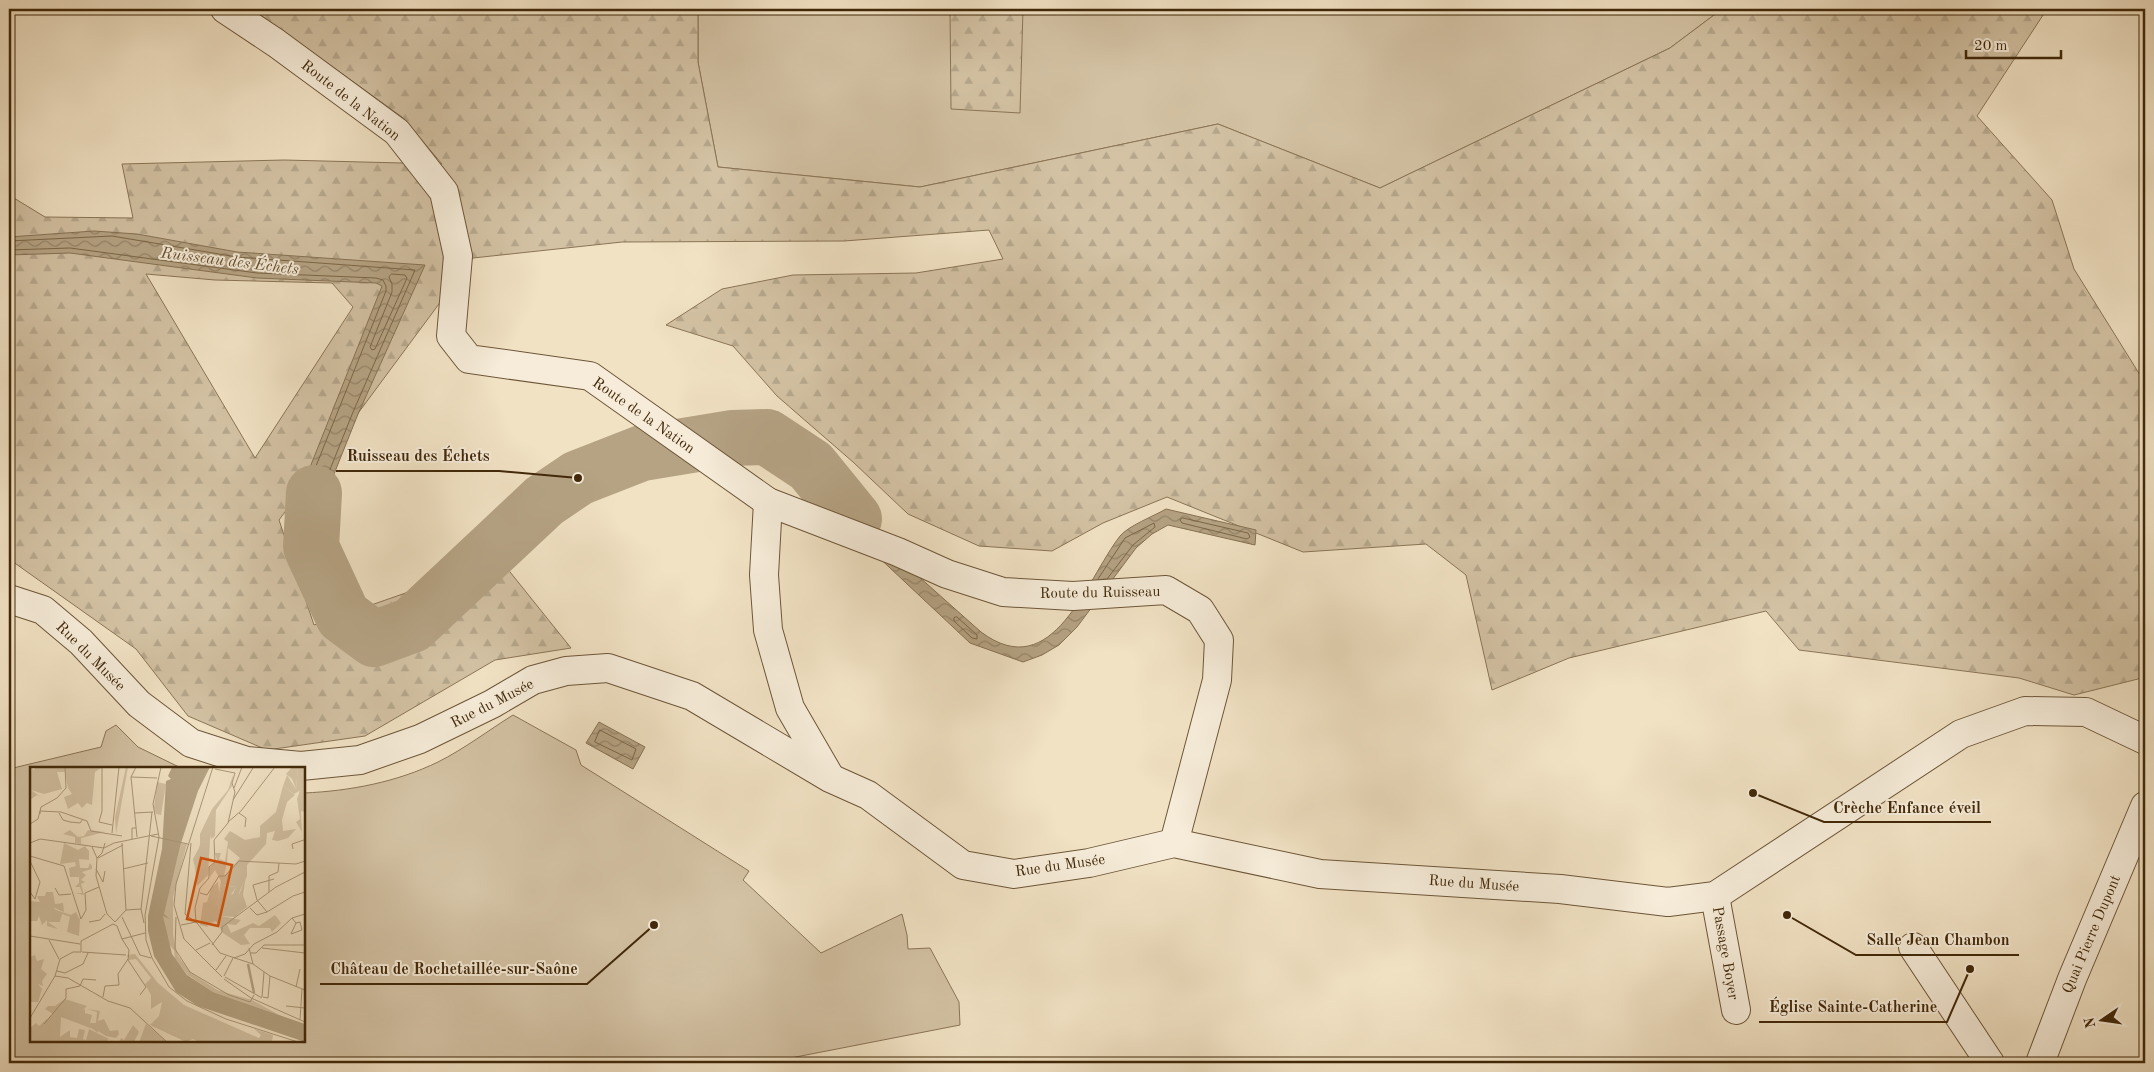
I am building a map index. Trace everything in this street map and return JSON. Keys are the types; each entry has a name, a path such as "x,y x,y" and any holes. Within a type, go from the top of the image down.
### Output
{"street":[{"name":"Route de la Nation","path":"225,9 276,43 397,132 444,192 458,256 451,336 469,360 590,376 768,502"},
{"name":"Route du Ruisseau","path":"768,502 898,552 947,574 1003,592 1073,596 1166,590 1200,610 1219,640 1217,680 1174,843"},
{"path":"768,502 764,575 768,630 790,708 830,778"},
{"name":"Rue du Musée","path":"9,599 43,610 81,642 139,704 192,743 248,761 301,766 360,760 420,739 492,704 532,680 566,671 608,668 692,696 830,778 868,795 963,865 1014,874 1089,863 1174,843 1320,874 1560,889 1668,902 1716,896 1961,734 2025,711 2086,712 2145,740"},
{"name":"Quai Pierre Dupont","path":"2040,1063 2072,978 2145,806"},
{"name":"Passage Boyer","path":"1716,896 1736,1010"},
{"path":"1913,947 1990,1063"}],"green space":[{"path":"252,9 698,9 698,62 718,167 920,187 1218,124 1380,188 1670,48 1722,9 2047,9 1977,116 2052,200 2074,269 2145,383 2145,674 2138,679 2074,695 2019,678 1799,650 1766,611 1569,658 1492,690 1466,575 1426,544 1303,552 1167,497 1103,523 1052,551 979,546 908,514 853,462 777,396 733,346 666,325 722,289 793,275 916,273 1003,259 989,230 844,241 622,242 473,258 279,520 314,625 437,582 506,567 571,648 495,660 365,736 267,750 188,716 136,649 9,559 9,195 45,217 133,218 122,164 284,160 442,164 402,117","holes":["146,274 215,280 332,283 353,307 255,458"]},
{"path":"698,9 1722,9 1670,48 1380,188 1218,124 920,187 718,167 698,62"},
{"path":"950,9 1023,9 1020,113 951,109"},
{"path":"513,715 576,750 581,765 749,871 743,880 821,953 902,914 908,949 930,948 959,1002 960,1025 765,1063 9,1063 9,769 101,747 106,731 116,725 138,747 179,767 30,767 30,1042 305,1042 305,793 356,788 390,780 422,769 457,751"}],"water":[{"path":"94,231 137,234 237,252 425,265 358,414 330,484 319,534 326,565 302,572 291,531 297,500 382,286 376,283 257,278 70,253 9,255 9,237"},
{"path":"753,426 791,440 756,450 729,448 703,428"},
{"path":"654,439 677,457 616,472 589,483 554,505 517,515 557,482"},
{"path":"813,459 841,487 872,535 981,632 1006,645 1028,646 1048,637 1065,621 1080,600 1120,536 1135,525 1166,509 1256,530 1255,545 1168,525 1152,534 1136,548 1077,627 1059,645 1042,655 1023,662 970,643 873,552 817,481 797,463"},
{"path":"515,539 440,614 405,638 375,649 363,651 349,647 330,626 311,594 339,587 354,603 368,613 383,617 398,617 412,612 441,592 481,549 492,544"},
{"path":"599,722 645,747 633,769 586,743"}],"waterway":[{"name":"Ruisseau des Échets","path":"314,493 311,547 343,616 374,639 412,625 544,501 578,478 642,453 733,438 767,437 811,466 854,519"}],"place":[{"name":"Ruisseau des Échets","path":"578,478"},
{"name":"Crèche Enfance éveil","path":"1753,793"},
{"name":"Salle Jean Chambon","path":"1787,915"},
{"name":"Château de Rochetaillée-sur-Saône","path":"654,925"},
{"name":"Église Sainte-Catherine","path":"1970,969"}]}
